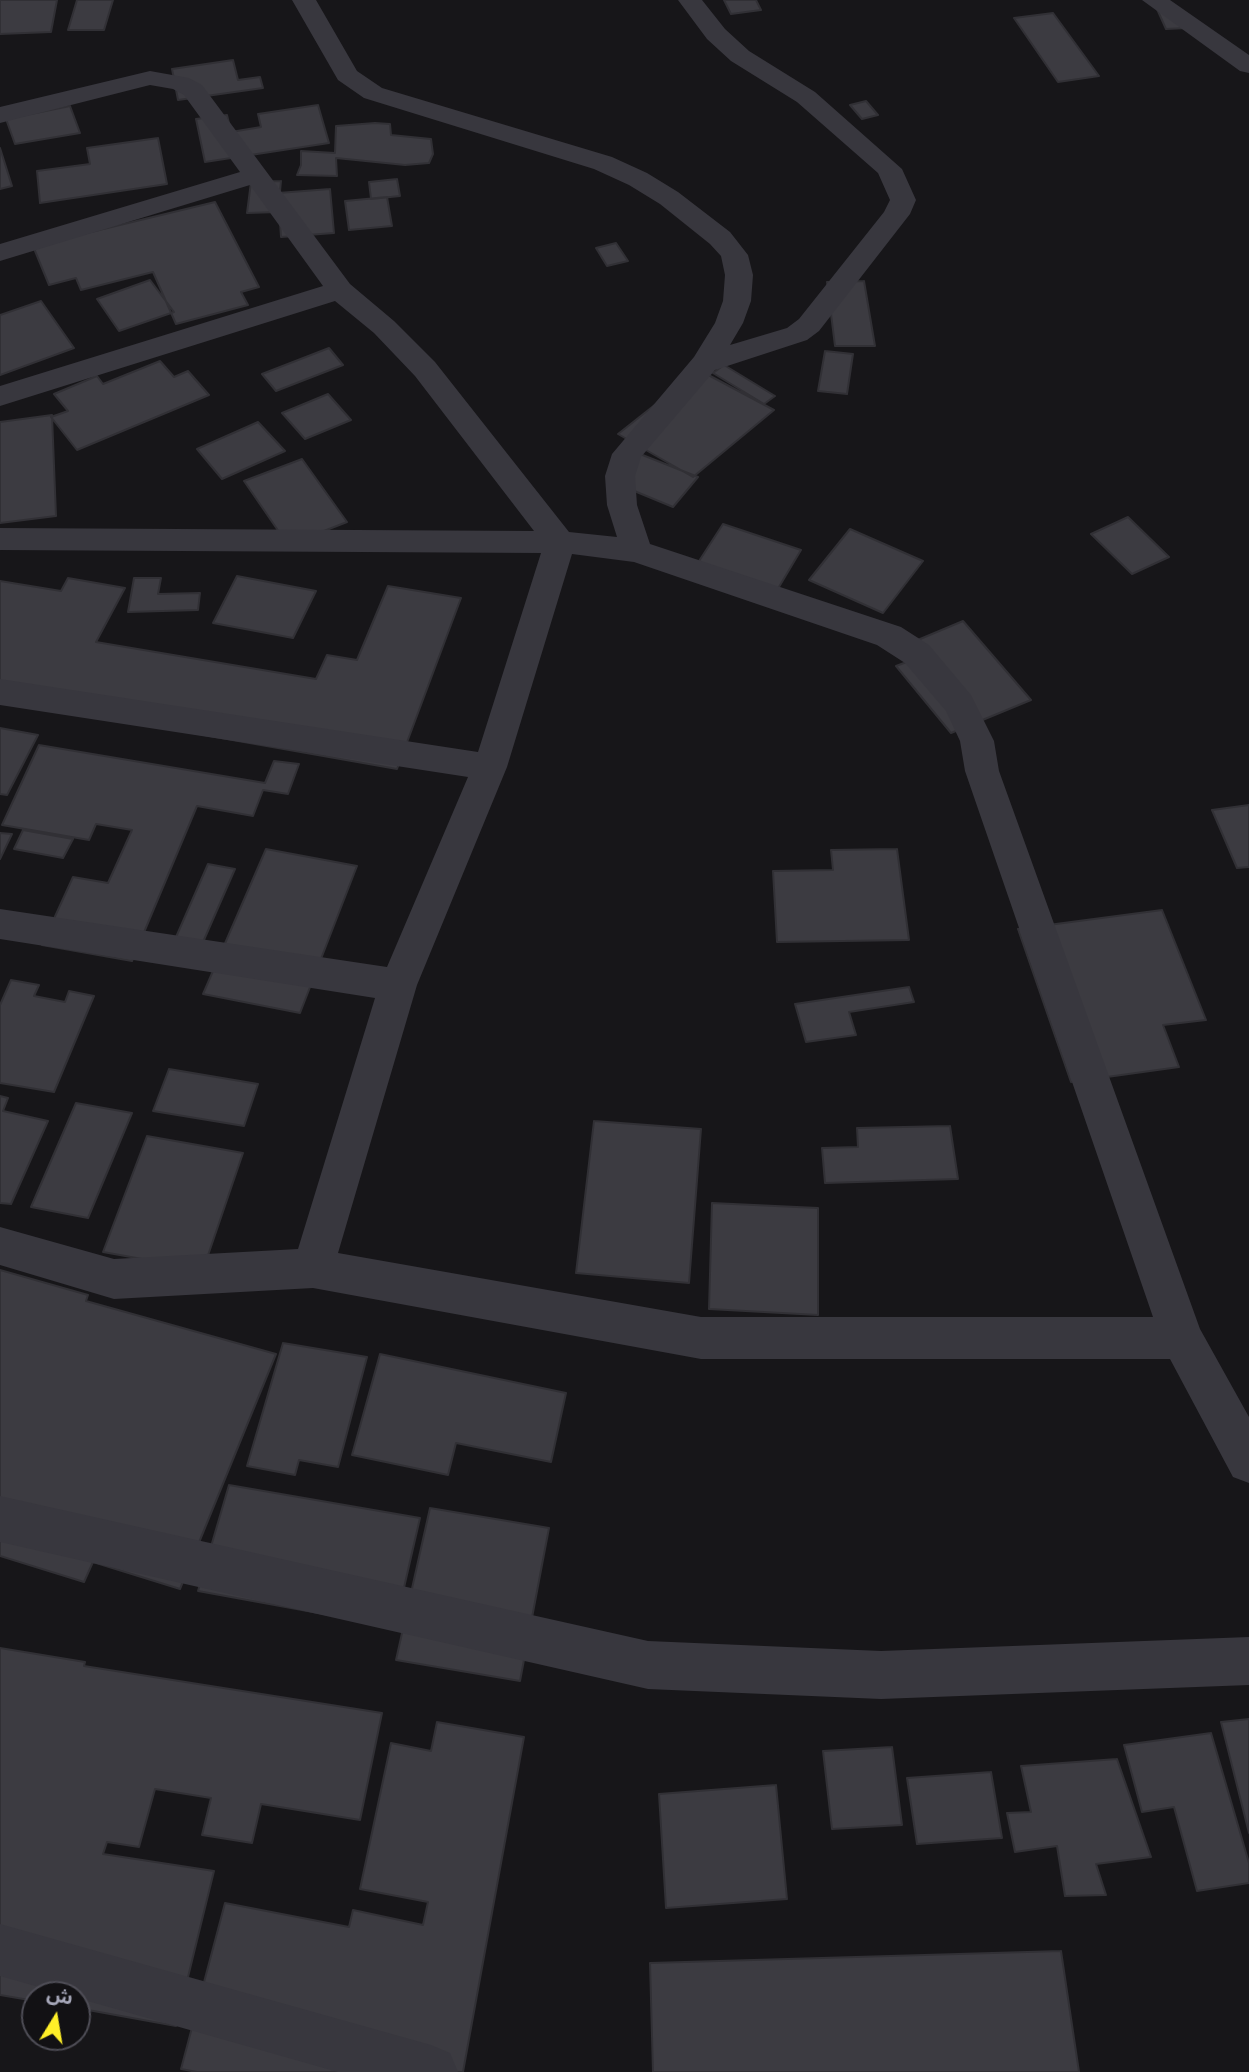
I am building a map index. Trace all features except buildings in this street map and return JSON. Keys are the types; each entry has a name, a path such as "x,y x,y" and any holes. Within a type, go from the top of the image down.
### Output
{"street":[{"path":"304,0 347,75 373,93 603,163 638,179 669,198 720,237 734,255 739,275 737,301 729,323 705,363 627,454 620,476 622,505 637,551"},
{"path":"690,0 716,34 740,56 806,97 889,169 903,200 897,214 809,325 797,334 705,363"},
{"path":"1154,0 1249,66"},
{"path":"0,115 150,78 166,79 193,90 340,290 384,327 425,369 560,542"},
{"path":"0,253 256,175"},
{"path":"0,396 340,290"},
{"path":"0,539 560,542 637,551 889,636 917,654 959,704 976,741 982,771 1182,1338 1249,1461"},
{"path":"313,1268 398,985 490,767 560,542"},
{"path":"0,692 490,767"},
{"path":"0,924 398,985"},
{"path":"0,1246 114,1279 313,1268 701,1338 1182,1338"},
{"path":"0,1519 648,1665 881,1675 1249,1661"},
{"path":"0,1950 431,2072"}]}
